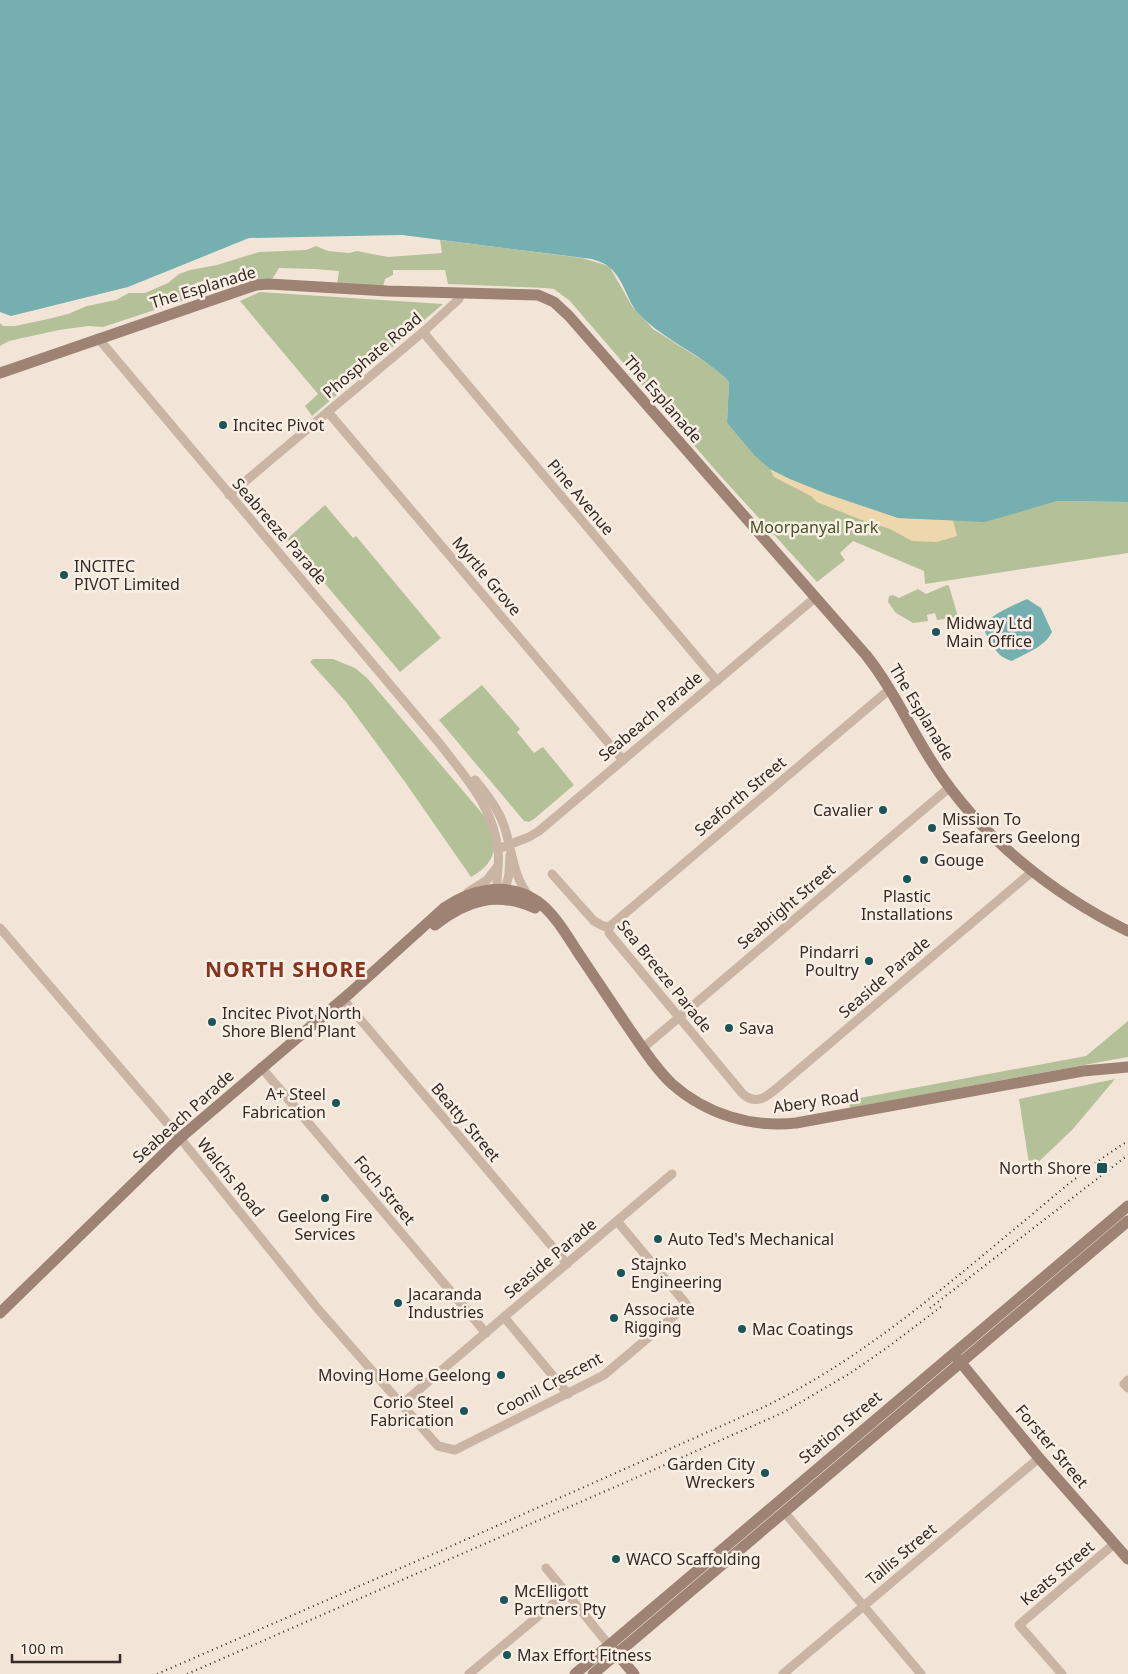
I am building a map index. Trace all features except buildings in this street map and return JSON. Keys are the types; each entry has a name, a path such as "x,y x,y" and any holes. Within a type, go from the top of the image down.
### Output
{"main road":[{"name":"The Esplanade","path":"0,372 256,285 538,295 554,302 866,655 890,689 928,755 950,787 987,830 1033,870 1090,910 1128,931"},
{"name":"Seabeach Parade","path":"0,1313 180,1138 343,999 432,917 457,899 473,892 501,893 511,900 532,906 549,916 560,926"},
{"name":"Abery Road","path":"501,893 531,898 546,909 560,926 643,1048 672,1084 702,1105 737,1119 769,1124 805,1121 1083,1071 1128,1059"},
{"name":"Seabeach Parade","path":"396,952 457,909 501,893"},
{"name":"Abery Road","path":"1083,1071 1128,1067"},
{"name":"Station Street","path":"575,1674 1128,1206"},
{"name":"Station Street","path":"593,1674 1128,1221"},
{"name":"Forster Street","path":"953,1353 1039,1458 1128,1559"},
{"path":"609,1645 634,1674"}],"street":[{"name":"Phosphate Road","path":"229,495 423,332 459,300 460,293"},
{"name":"Pine Avenue","path":"423,332 717,681"},
{"name":"Seabreeze Parade","path":"98,338 440,744 475,780 491,801 502,822 520,881 531,898"},
{"name":"Myrtle Grove","path":"328,412 622,760"},
{"name":"Seabeach Parade","path":"498,849 539,831 816,597"},
{"name":"Seaforth Street","path":"608,927 890,689"},
{"name":"Seabreeze Parade","path":"440,744 484,804 491,818 498,849 501,893"},
{"name":"Seabright Street","path":"643,1048 950,787"},
{"name":"Seabreeze Parade","path":"501,893 509,874 510,845"},
{"path":"457,899 487,880 493,874 498,862"},
{"name":"Seaside Parade","path":"752,1100 764,1098 778,1087 1033,870"},
{"name":"Sea Breeze Parade","path":"552,874 594,921 608,927 609,933 742,1093 752,1100"},
{"name":"Walchs Road","path":"0,928 180,1138 318,1309 438,1446"},
{"name":"Beatty Street","path":"343,999 567,1264"},
{"name":"Foch Street","path":"261,1067 486,1333"},
{"name":"Seaside Parade","path":"402,1404 672,1174"},
{"name":"Coonil Crescent","path":"438,1446 455,1450 604,1376 686,1305 616,1221"},
{"path":"504,1317 568,1394"},
{"name":"Tallis Street","path":"783,1674 1039,1458"},
{"path":"785,1513 921,1674"},
{"name":"Keats Street","path":"1062,1674 1019,1625 1114,1544"},
{"path":"546,1568 609,1645"},
{"path":"469,1674 566,1593"}],"green space":[{"name":"Moorpanyal Park","path":"440,240 582,258 609,266 632,306 653,329 713,367 729,382 727,423 754,455 1057,501 1128,502 1128,553 925,584 924,571 853,541 840,553 845,560 817,582 717,472 570,301 554,289 448,284 445,270 393,270 393,275 385,279 383,287 337,285 339,271 279,268 273,278 267,281 236,282 213,278 196,283 182,301 103,327 88,326 59,330 9,341 0,346 0,323 3,326 15,326 68,314 87,306 116,300 129,293 145,293 168,283 179,274 190,270 217,265 259,252 306,250 316,246 328,251 349,253 357,251 388,257 442,253"},
{"path":"260,292 443,304 312,416 305,406 318,394 240,301"},
{"path":"325,505 353,538 356,536 441,638 400,672 287,539"},
{"path":"947,585 949,586 958,617 937,620 935,613 927,615 928,621 913,623 896,613 888,602 889,596 893,595 899,598 918,589 926,594"},
{"path":"313,659 333,659 355,668 368,679 486,818 494,846 490,861 479,872 471,877 405,782 346,702 310,662"},
{"path":"482,685 520,729 517,732 534,753 543,747 574,785 529,822 524,821 439,720"},
{"path":"1128,1021 1128,1057 850,1108 849,1100 1086,1056"},
{"path":"1115,1079 1073,1129 1030,1170 1019,1099"}],"sand":[{"path":"770,469 790,479 899,518 953,520 957,536 937,542 912,541 890,529 817,502 811,496 774,477"}],"water":[{"path":"0,0 1128,0 1128,502 1057,501 985,522 898,518 827,494 790,479 770,469 754,455 727,423 729,382 708,364 650,325 635,309 614,272 605,264 592,259 402,235 249,238 128,287 11,316 0,312"},
{"path":"1027,599 1041,608 1052,632 1040,646 1012,661 998,653 986,635 984,626 986,622 996,615"}],"railway":[{"path":"157,1674 447,1548 764,1407 799,1389 896,1325 1071,1182 1099,1160 1128,1141"},
{"path":"930,1308 1128,1155"},
{"path":"187,1674 782,1413 849,1374 942,1306"}],"place":[{"name":"Incitec Pivot","path":"223,425"},
{"name":"INCITEC PIVOT Limited","path":"64,575"},
{"name":"Midway Ltd Main Office","path":"936,632"},
{"name":"Cavalier","path":"883,810"},
{"name":"Mission To Seafarers Geelong","path":"932,828"},
{"name":"Gouge","path":"924,860"},
{"name":"Plastic Installations","path":"907,879"},
{"name":"Pindarri Poultry","path":"869,961"},
{"name":"Incitec Pivot North Shore Blend Plant","path":"212,1022"},
{"name":"Sava","path":"729,1028"},
{"name":"A+ Steel Fabrication","path":"336,1103"},
{"name":"North Shore","path":"1102,1168"},
{"name":"Geelong Fire Services","path":"325,1198"},
{"name":"Auto Ted's Mechanical","path":"658,1239"},
{"name":"Stajnko Engineering","path":"621,1273"},
{"name":"Jacaranda Industries","path":"398,1303"},
{"name":"Associate Rigging","path":"614,1318"},
{"name":"Mac Coatings","path":"742,1329"},
{"name":"Moving Home Geelong","path":"501,1375"},
{"name":"Corio Steel Fabrication","path":"464,1411"},
{"name":"Garden City Wreckers","path":"765,1473"},
{"name":"WACO Scaffolding","path":"616,1559"},
{"name":"McElligott Partners Pty","path":"504,1600"},
{"name":"Max Effort Fitness","path":"507,1655"}],"district":[{"name":"NORTH SHORE","path":"286,970"}]}
